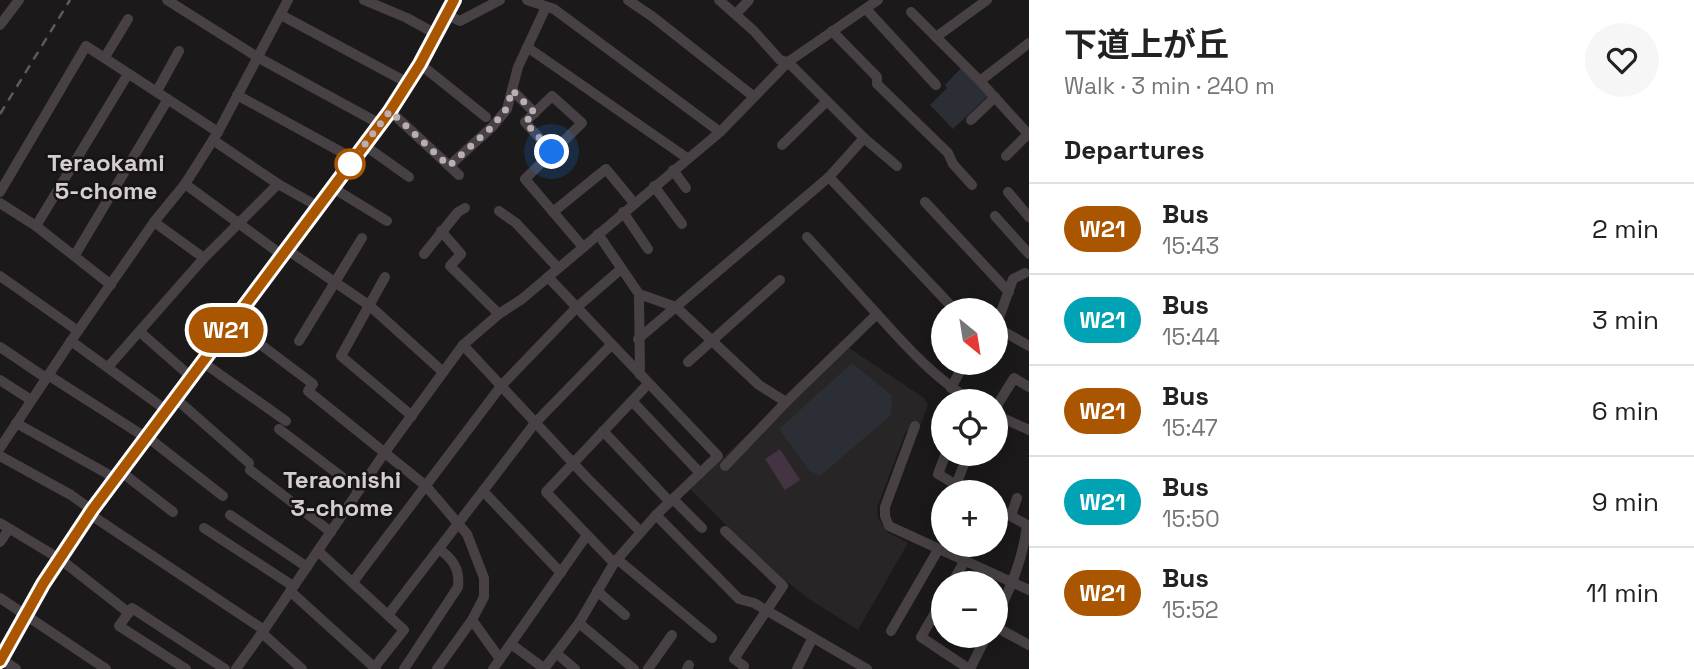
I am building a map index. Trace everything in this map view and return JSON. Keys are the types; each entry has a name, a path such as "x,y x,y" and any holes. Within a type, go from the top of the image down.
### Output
{"street":[{"path":"0,25 19,0"},
{"path":"167,0 259,58 380,124"},
{"path":"0,447 71,341 154,222 185,184 216,136 288,0"},
{"path":"364,0 397,13 436,34"},
{"path":"16,669 0,660 60,559 145,437 390,111 420,64 454,0"},
{"path":"447,15 460,21 500,0"},
{"path":"527,0 554,9 720,132"},
{"path":"628,0 753,96"},
{"path":"719,0 780,60 788,62 826,102 897,166"},
{"path":"736,14 749,0"},
{"path":"236,669 385,452 463,345 499,314 522,299 720,132 788,62 878,0"},
{"path":"936,37 987,0"},
{"path":"449,166 492,127 507,108 518,67 546,7"},
{"path":"866,9 936,85"},
{"path":"911,12 1029,134 1006,156"},
{"path":"281,15 408,83"},
{"path":"105,57 128,19"},
{"path":"832,30 877,77 877,84 948,153 953,164 972,185"},
{"path":"980,81 1029,43"},
{"path":"0,192 86,46 157,91 278,184 319,207"},
{"path":"527,47 687,158"},
{"path":"157,91 179,51"},
{"path":"420,64 486,117"},
{"path":"36,226 128,74"},
{"path":"512,90 535,113"},
{"path":"237,95 354,159"},
{"path":"552,152 525,122 552,96 582,123 525,179 583,247"},
{"path":"971,120 995,97"},
{"path":"75,255 168,99"},
{"path":"782,145 826,102"},
{"path":"390,111 459,175"},
{"path":"638,339 829,177 864,138"},
{"path":"364,145 409,177"},
{"path":"553,212 606,169 634,203"},
{"path":"673,170 685,188"},
{"path":"829,177 944,298"},
{"path":"185,184 238,222 370,306 443,372"},
{"path":"108,366 204,258 278,184"},
{"path":"654,186 682,224"},
{"path":"333,188 387,221"},
{"path":"1008,192 1029,217"},
{"path":"925,202 1009,292"},
{"path":"0,203 36,226 111,285"},
{"path":"424,254 458,212 466,208"},
{"path":"499,211 516,223 558,268"},
{"path":"623,212 648,249"},
{"path":"995,216 1029,256 1027,275 1013,279 1007,298"},
{"path":"154,222 204,258"},
{"path":"441,231 461,254 450,266 499,314"},
{"path":"598,234 639,294 676,307 759,385 786,402"},
{"path":"299,341 362,237"},
{"path":"807,237 923,365 951,388 958,375"},
{"path":"353,582 501,386 576,308 621,269"},
{"path":"0,276 78,331"},
{"path":"385,277 341,356 412,416"},
{"path":"510,644 545,669 579,623 616,561 640,531 718,456 548,277"},
{"path":"688,362 780,280"},
{"path":"639,294 640,375"},
{"path":"725,466 786,402 877,314"},
{"path":"232,323 313,384 308,391 426,486 467,534 484,578 484,597 472,620 437,669"},
{"path":"140,332 190,376"},
{"path":"1008,333 1029,346"},
{"path":"71,341 166,410"},
{"path":"463,345 640,531"},
{"path":"388,615 535,423 611,345"},
{"path":"0,347 145,437 223,496"},
{"path":"201,361 283,425 359,491"},
{"path":"1007,389 1014,378 1029,387"},
{"path":"0,380 31,400"},
{"path":"649,384 545,492 616,561 712,638"},
{"path":"175,398 249,466 331,531"},
{"path":"632,401 699,474"},
{"path":"1008,420 1029,430"},
{"path":"16,423 118,475 173,512"},
{"path":"915,426 885,507 885,516 889,526 931,547"},
{"path":"603,432 702,528"},
{"path":"0,456 71,495 91,512 263,632 302,669"},
{"path":"941,466 938,474 948,480"},
{"path":"484,491 561,573"},
{"path":"1011,516 1017,498"},
{"path":"1008,514 1028,526 1024,548 1008,592"},
{"path":"230,515 307,567"},
{"path":"656,515 739,599 754,603 867,669"},
{"path":"0,542 5,526 60,559 129,612"},
{"path":"204,527 292,588 375,668 404,630 318,551"},
{"path":"725,531 783,586 734,659 744,666 743,669"},
{"path":"493,669 587,535"},
{"path":"404,669 458,587 459,578 452,558 439,549"},
{"path":"891,632 934,557"},
{"path":"953,557 1029,590"},
{"path":"959,571 964,562"},
{"path":"597,591 625,615"},
{"path":"0,598 106,669"},
{"path":"186,669 119,626 132,608 225,669"},
{"path":"472,620 500,659"},
{"path":"931,620 921,637 931,644"},
{"path":"579,623 634,669"},
{"path":"1008,634 1029,645"},
{"path":"648,669 672,635"},
{"path":"797,669 812,639"},
{"path":"938,648 969,669 980,648"},
{"path":"556,653 575,669"}],"shaded area":[{"path":"962,67 988,96 953,129 930,105"},
{"path":"849,348 924,398 928,405 917,435 906,431 877,508 878,518 887,532 908,543 858,630 809,599 768,567 690,489 781,403 785,406"},
{"path":"852,363 892,396 891,415 820,476 810,471 779,429"},
{"path":"780,449 800,480 785,490 765,459"}],"railway":[{"path":"0,114 70,0"}],"bus line":[{"name":"W21","path":"0,661 43,584 92,510 390,111 420,64 454,0"}],"district":[{"name":"Teraokami 5-chome","path":"106,177"},
{"name":"Teraonishi 3-chome","path":"342,494"}],"route":[{"path":"350,164 390,111 449,166 492,127 507,108 512,90 535,113 525,122 552,152"}]}
